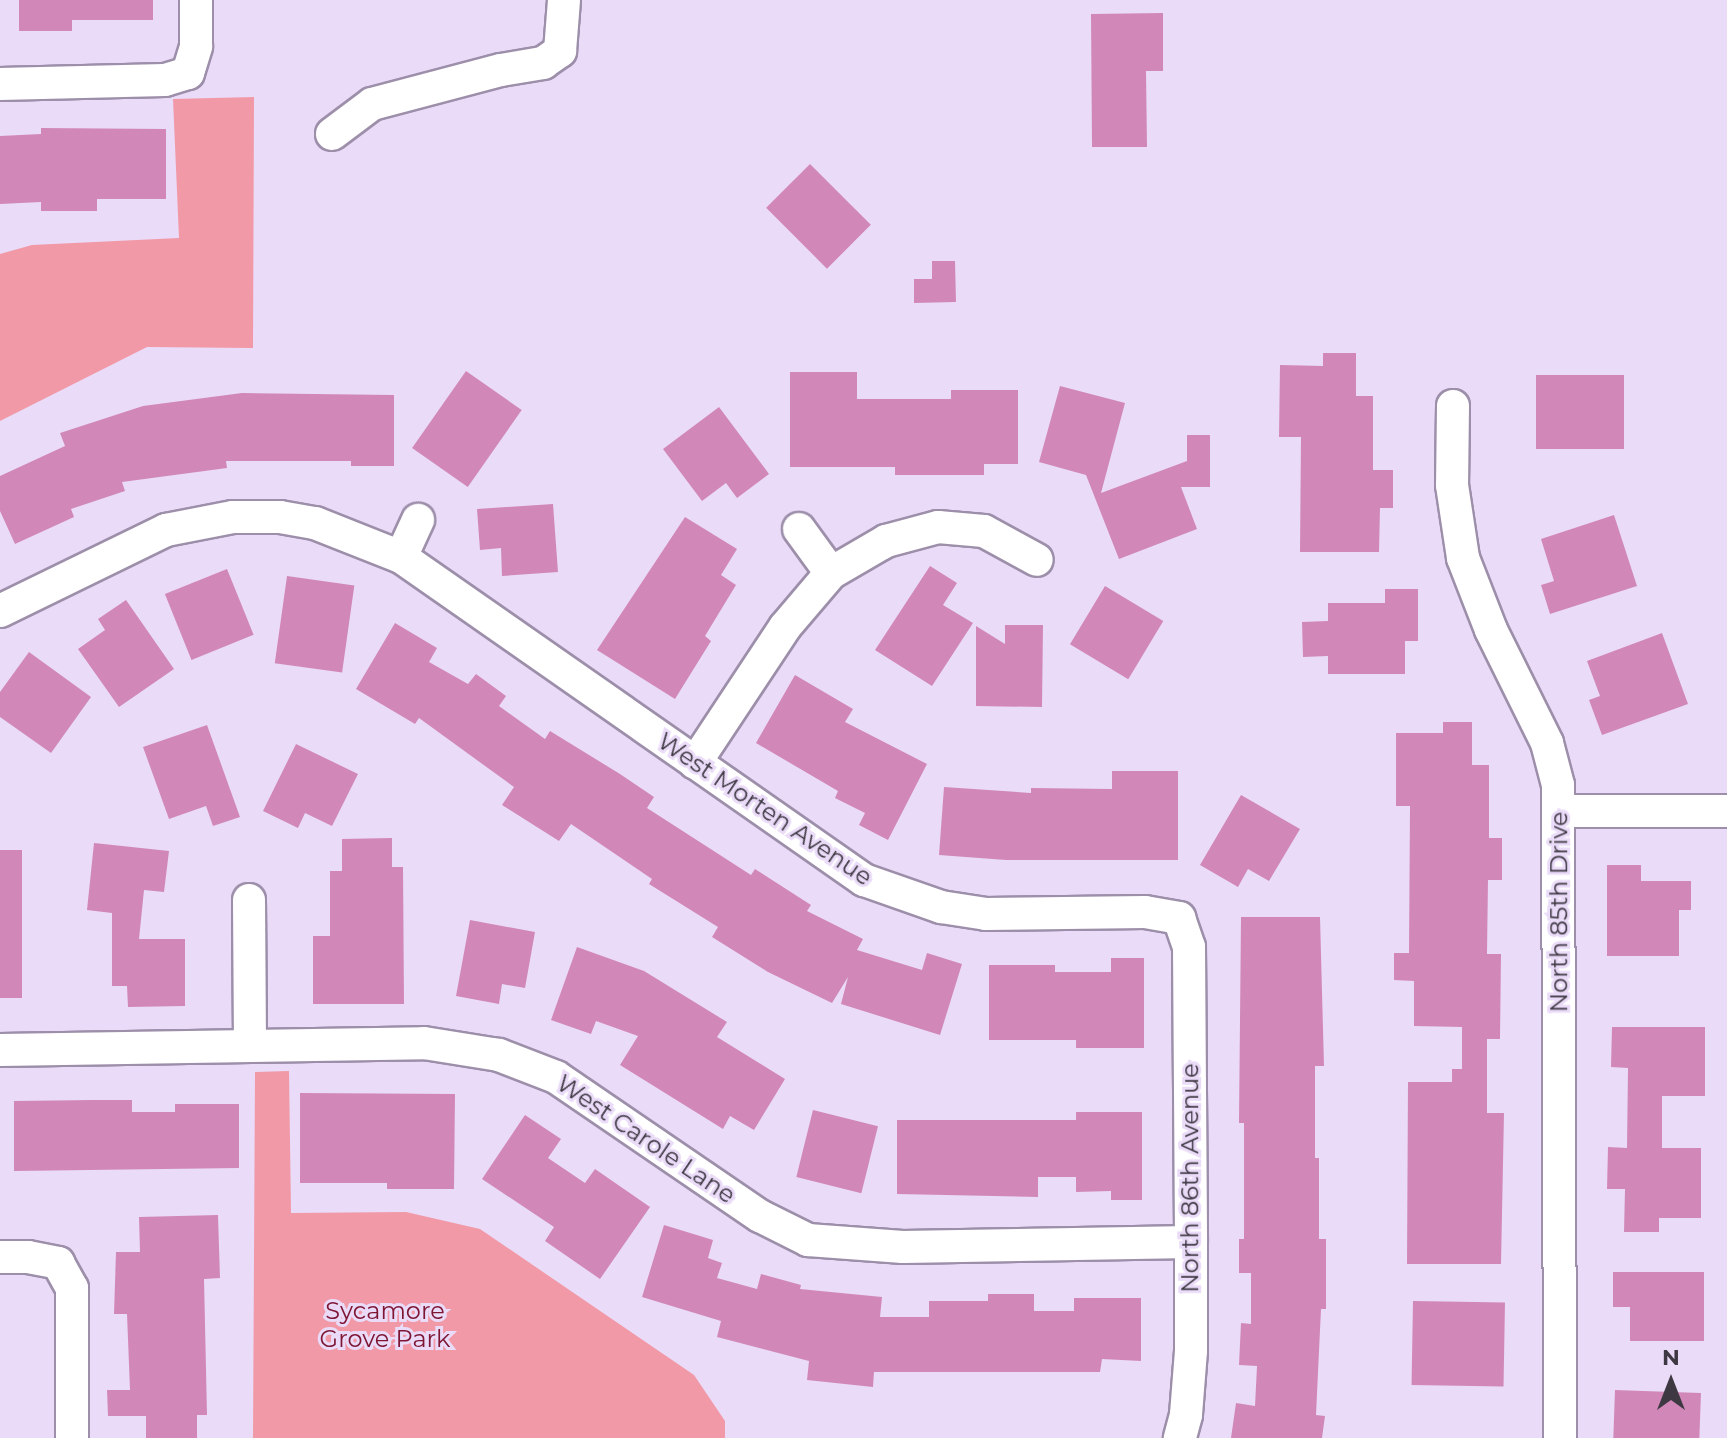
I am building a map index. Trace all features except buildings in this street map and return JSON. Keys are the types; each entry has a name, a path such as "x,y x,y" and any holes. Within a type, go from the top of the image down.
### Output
{"street":[{"path":"0,84 165,80 188,73 196,46 196,0"},
{"path":"332,134 372,104 501,70 543,63 560,51 564,0"},
{"name":"North 85th Drive","path":"1453,406 1452,485 1463,558 1491,630 1547,743 1558,785 1560,1438"},
{"name":"West Morten Avenue","path":"0,611 166,530 233,517 280,517 315,523 401,557 864,880 941,907 986,914 1145,912 1179,918"},
{"path":"401,557 418,520"},
{"path":"695,763 785,627 831,573 886,541 938,527 984,531 1037,560"},
{"path":"799,529 831,573"},
{"path":"1559,811 1727,811"},
{"path":"249,900 250,1044"},
{"name":"North 86th Avenue","path":"1179,918 1189,947 1191,1242 1191,1351 1186,1415 1180,1438"},
{"name":"West Carole Lane","path":"0,1050 424,1043 499,1055 556,1077 760,1216 808,1240 903,1247 1191,1242"},
{"path":"0,1257 28,1257 58,1263 72,1288 72,1438"}],"green space":[{"path":"254,97 253,348 147,347 0,421 0,254 32,245 179,238 173,99"},
{"name":"Sycamore Grove Park","path":"289,1071 291,1213 406,1212 480,1229 694,1375 725,1421 725,1438 253,1438 255,1072"}]}
